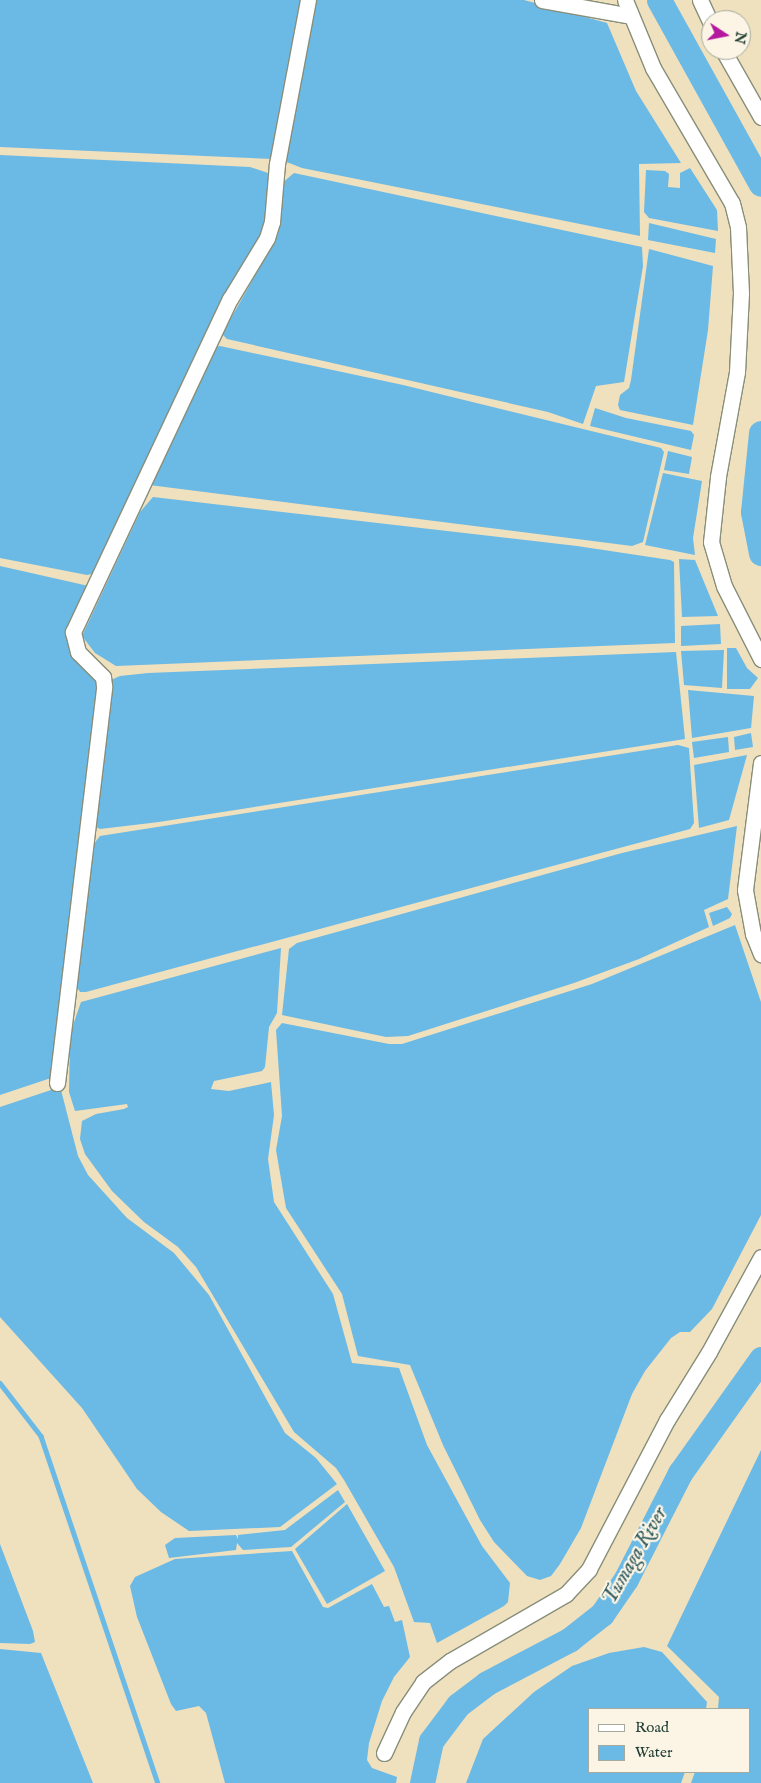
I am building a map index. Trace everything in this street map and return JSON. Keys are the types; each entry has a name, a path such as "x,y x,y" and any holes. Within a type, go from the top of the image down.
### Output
{"street":[{"path":"57,1083 104,686 103,677 78,652 73,632 230,300 267,238 277,164 308,0"},
{"path":"542,0 631,16"},
{"path":"625,0 653,68 732,203 738,227 741,293 737,372 718,477 711,542 724,586 761,659"},
{"path":"729,60 761,117"},
{"path":"761,764 745,890 753,934 761,954"},
{"path":"384,1753 403,1712 423,1682 450,1661 566,1594 589,1569 667,1420 709,1352 761,1257"}],"water":[{"path":"0,0 306,0 273,159 0,147"},
{"path":"315,0 524,0 607,23 636,91 681,163 639,164 640,236 302,168 284,161"},
{"path":"0,155 250,167 268,173 271,179 272,215 96,573 87,575 0,558"},
{"path":"690,168 717,210 718,231 649,218 644,212 646,170 665,171 669,174 668,187 680,188 680,173"},
{"path":"294,173 642,247 643,266 624,382 596,386 583,424 548,412 227,339 222,334 278,235 281,184"},
{"path":"649,223 716,239 715,253 648,240"},
{"path":"649,249 713,266 708,330 693,425 620,410 618,405 620,395 629,388 631,380"},
{"path":"220,346 403,385 661,448 664,452 643,542 632,546 149,485 215,347"},
{"path":"595,408 626,418 691,431 694,435 691,450 590,426"},
{"path":"668,451 692,457 689,474 664,470"},
{"path":"663,473 702,481 693,538 695,555 645,545"},
{"path":"153,497 577,546 670,560 674,562 675,643 116,666 95,653 82,636 140,512"},
{"path":"679,559 695,560 718,616 682,617"},
{"path":"0,566 93,587 69,633 68,642 88,663 100,686 51,1078 0,1095"},
{"path":"720,624 721,644 681,646 681,626"},
{"path":"727,648 736,648 747,668 758,678 750,689 727,689"},
{"path":"724,650 722,688 684,685 681,651"},
{"path":"676,652 685,739 159,822 100,829 96,827 111,680 120,676 148,673"},
{"path":"688,690 754,696 751,728 692,738"},
{"path":"751,733 753,747 735,750 734,737"},
{"path":"728,737 729,752 694,758 692,742"},
{"path":"678,745 689,748 694,823 690,829 86,992 80,992 75,984 92,846 100,836"},
{"path":"747,755 729,820 699,828 694,765"},
{"path":"737,826 728,899 704,910 709,927 639,959 574,983 408,1036 386,1037 282,1015 289,949 297,943 622,853"},
{"path":"727,907 732,914 730,918 713,926 709,913"},
{"path":"735,925 761,1002 761,1215 712,1309 690,1332 680,1332 671,1338 645,1371 632,1394 581,1528 560,1564 551,1576 540,1580 527,1576 494,1542 480,1520 443,1445 410,1365 358,1356 342,1294 286,1208 276,1150 282,1116 276,1030 282,1023 389,1044 402,1044 592,984"},
{"path":"281,948 277,1013 269,1027 265,1067 262,1071 214,1081 211,1089 229,1091 271,1082 274,1115 268,1159 274,1202 333,1294 352,1363 399,1368 427,1445 482,1546 510,1583 508,1602 504,1606 437,1643 430,1623 414,1622 394,1567 344,1480 336,1468 294,1432 196,1267 178,1247 144,1222 112,1191 85,1154 80,1139 82,1121 96,1114 124,1109 128,1107 127,1104 75,1111 69,1092 70,1034 81,1002"},
{"path":"57,1088 61,1090 78,1156 88,1175 127,1218 174,1253 209,1295 285,1433 316,1458 337,1484 280,1527 189,1531 161,1512 137,1489 82,1408 0,1317 0,1107"},
{"path":"761,1450 761,1783 691,1783 695,1773 751,1773 751,1708 718,1708 719,1697 667,1646"},
{"path":"338,1490 345,1502 291,1547 243,1550 237,1543 236,1550 169,1558 165,1545 175,1538 236,1535 238,1539 238,1535 285,1530"},
{"path":"347,1504 385,1571 327,1604 295,1549"},
{"path":"0,1544 33,1631 35,1642 30,1644 0,1643"},
{"path":"292,1551 323,1607 328,1608 372,1584 384,1607 389,1606 395,1622 402,1620 410,1657 394,1677 382,1701 369,1743 367,1760 372,1768 397,1777 396,1783 225,1783 206,1713 199,1706 176,1711 171,1704 137,1617 130,1586 135,1577 175,1559"},
{"path":"644,1647 662,1652 707,1702 706,1708 588,1708 588,1773 685,1773 681,1783 466,1783 483,1739 534,1692 572,1666 609,1653"},
{"path":"0,1649 41,1653 93,1783 0,1783"}],"waterway":[{"name":"Tumaga River","path":"659,0 761,184"},
{"name":"Tumaga River","path":"761,433 753,512 761,553"},
{"name":"Tumaga River","path":"422,1783 431,1741 458,1705 487,1683 569,1640 602,1614 626,1579 680,1473 761,1359"},
{"path":"0,1383 41,1436 158,1783"}]}
